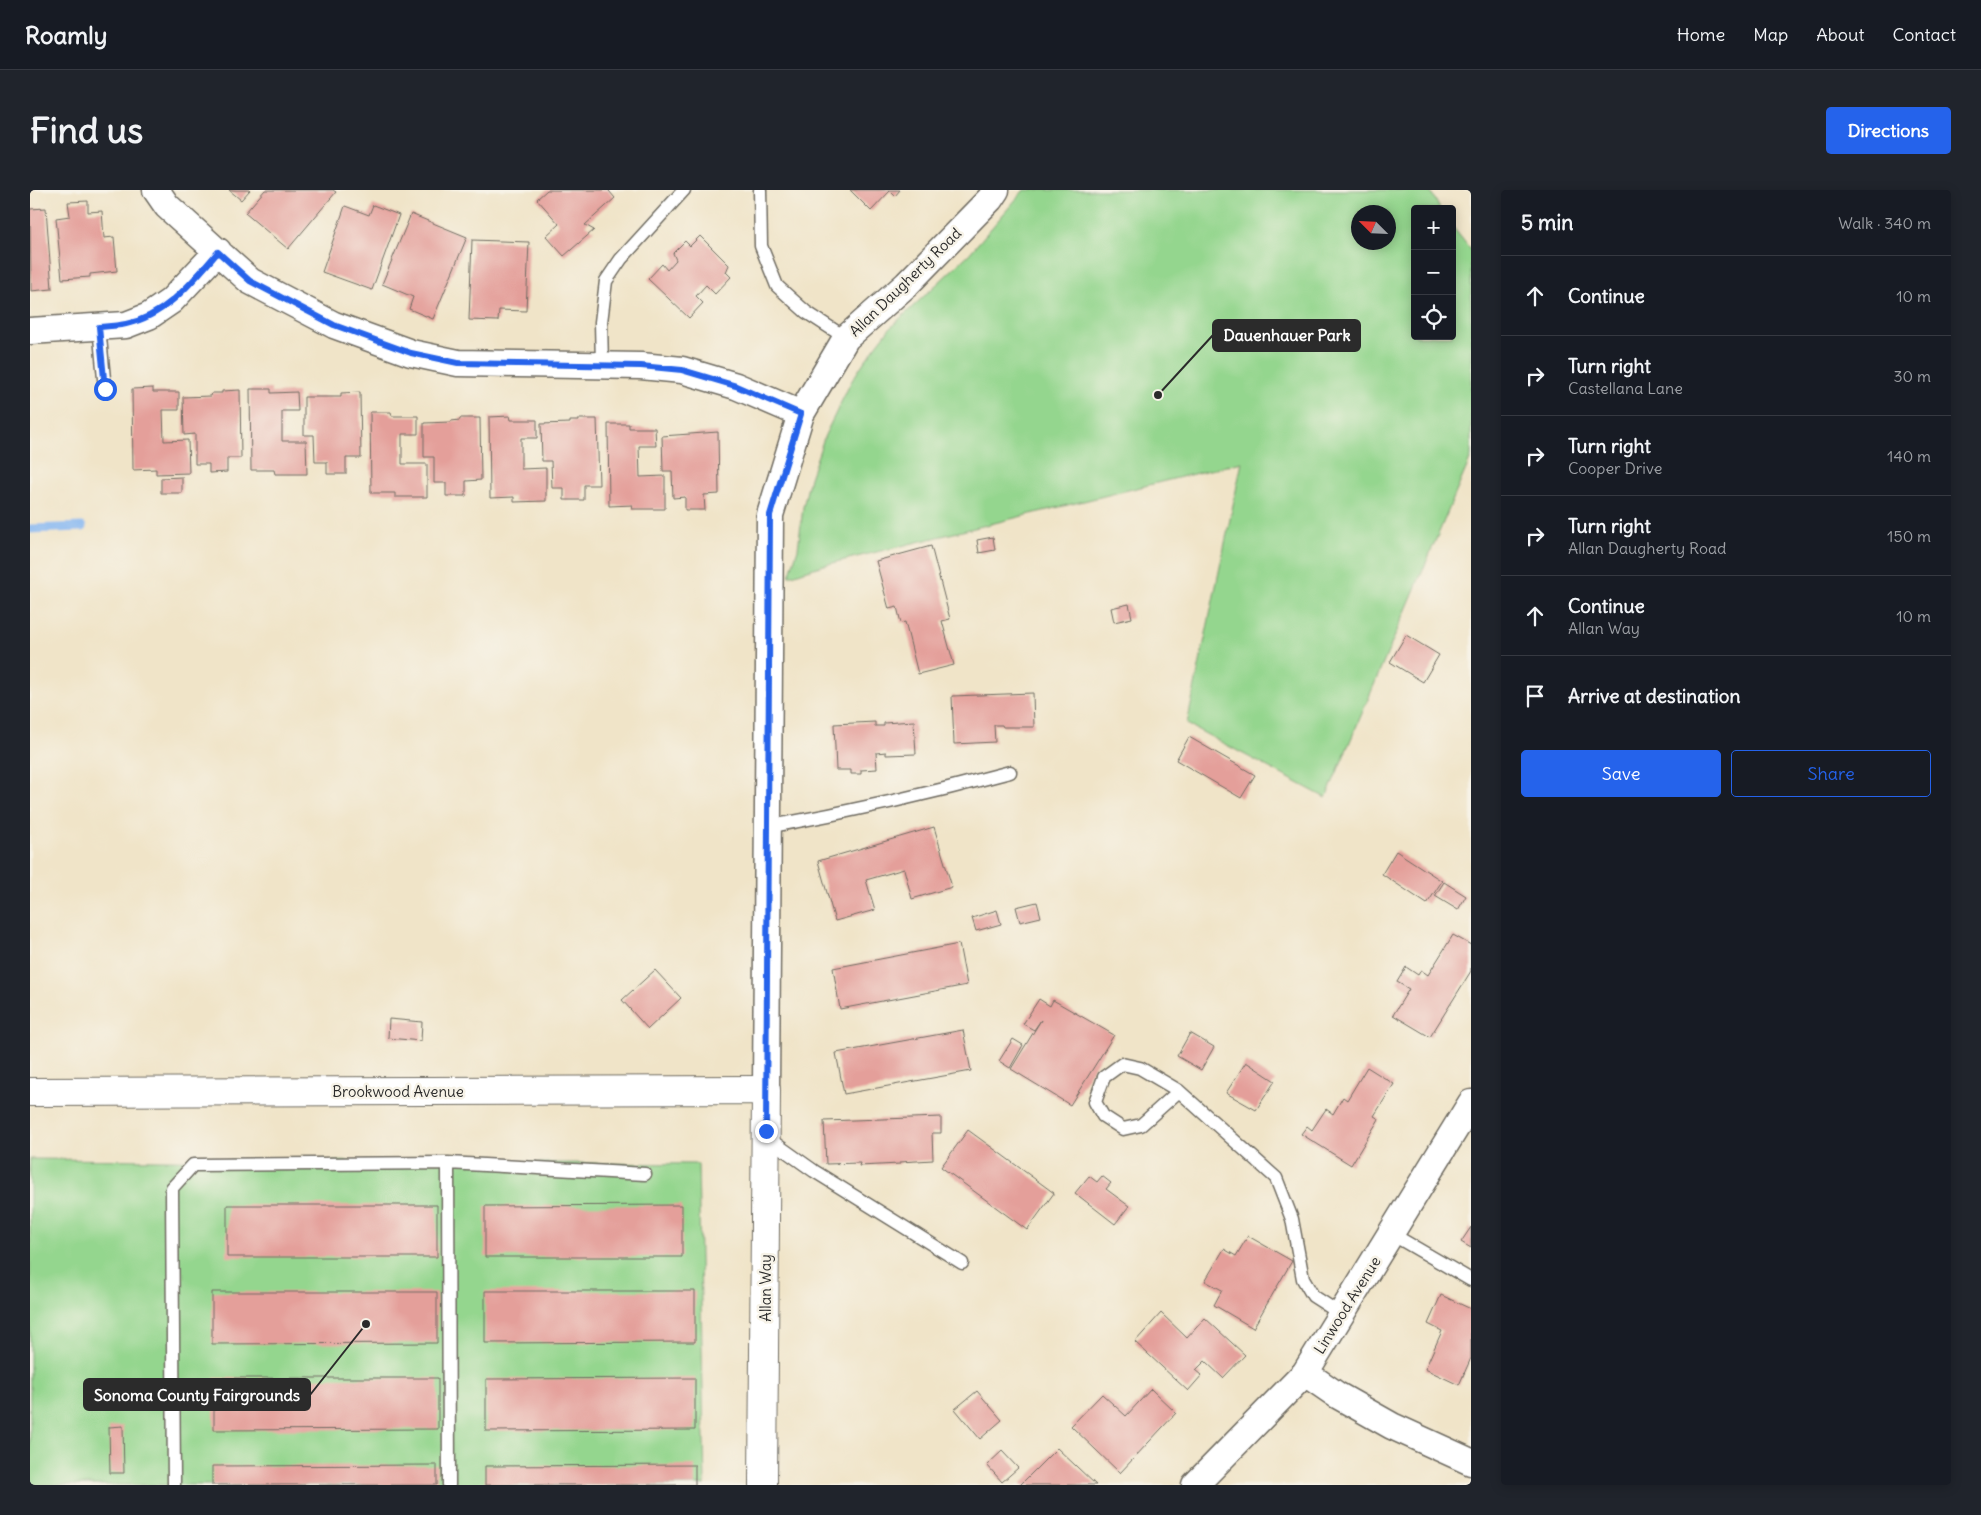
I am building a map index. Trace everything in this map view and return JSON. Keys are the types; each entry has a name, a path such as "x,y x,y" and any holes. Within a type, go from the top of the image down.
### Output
{"street":[{"path":"156,190 167,206 250,281 334,325 411,353 458,363 641,366 682,370 736,386 801,414"},
{"name":"Allan Daugherty Road","path":"766,1090 770,515 801,414 846,338 907,284 990,199 996,190"},
{"path":"30,331 126,324 149,316 171,301 218,252"},
{"name":"Brookwood Avenue","path":"30,1092 766,1090"},
{"name":"Allan Way","path":"764,1485 766,1090"},
{"name":"Linwood Avenue","path":"1195,1485 1304,1373 1471,1103"},
{"path":"1304,1373 1337,1395 1392,1426 1471,1462"}],"lane":[{"path":"602,365 601,322 606,281 621,259 684,190"},
{"path":"760,190 761,246 777,286 806,312 846,338"},
{"path":"99,327 105,389"},
{"path":"767,827 935,793 1010,772"},
{"path":"1179,1091 1141,1125 1123,1129 1103,1116 1095,1102 1104,1077 1122,1064 1140,1068 1179,1091 1276,1178 1292,1219 1303,1279 1313,1296 1341,1314"},
{"path":"766,1138 814,1171 962,1263"},
{"path":"448,1163 449,1485"},
{"path":"174,1485 172,1188 193,1165 448,1163 645,1174"},
{"path":"1390,1233 1471,1280"}],"green space":[{"path":"1024,190 1430,190 1438,205 1411,205 1411,340 1456,340 1456,231 1471,250 1471,457 1326,798 1187,724 1242,462 820,566 789,576 798,549 803,507 810,478 825,435 851,382 890,328 969,254"},
{"path":"30,1159 698,1164 705,1485 30,1485"}],"building":[{"path":"229,190 250,190 241,200"},
{"path":"265,190 333,190 336,192 288,249 245,213"},
{"path":"547,190 610,190 615,198 585,225 594,230 564,256 546,236 559,224 537,199"},
{"path":"850,190 900,190 895,196 890,191 871,211"},
{"path":"88,201 88,212 102,211 104,238 114,237 117,271 90,274 90,277 62,279 56,218 70,216 68,202"},
{"path":"373,205 399,215 372,290 322,272 345,206 369,215"},
{"path":"46,208 52,289 31,291 30,209"},
{"path":"411,214 467,237 433,319 409,309 413,297 382,284"},
{"path":"700,236 729,265 726,272 731,277 715,294 706,285 696,296 703,303 689,318 648,279 662,264 667,270 676,260 673,253 685,241 690,246"},
{"path":"472,240 529,242 526,311 499,310 498,321 469,320"},
{"path":"153,388 153,392 179,392 179,410 163,410 164,441 188,440 189,473 156,474 156,469 133,470 132,389"},
{"path":"250,389 271,389 271,393 297,392 298,411 282,411 282,441 306,441 307,474 275,474 274,470 251,470"},
{"path":"240,390 241,458 227,458 227,472 209,473 209,464 195,464 195,434 184,435 183,397 211,396 212,393"},
{"path":"360,392 361,458 346,458 346,474 327,474 327,462 315,462 314,435 304,435 304,397 341,397 341,393"},
{"path":"370,412 391,412 392,416 418,416 418,434 402,434 402,464 427,464 427,497 395,497 395,493 371,493"},
{"path":"510,416 511,420 537,420 537,438 521,438 521,469 546,468 546,501 514,502 514,497 490,498 489,417"},
{"path":"460,418 480,418 481,480 466,481 466,496 446,496 446,483 434,483 434,457 424,457 424,423 451,422 460,420"},
{"path":"579,419 597,419 599,485 584,485 584,500 564,500 564,488 552,488 551,461 542,461 541,424 570,423 570,421 579,421"},
{"path":"608,424 629,424 629,428 655,428 656,446 639,446 640,477 665,476 665,509 632,509 633,505 609,506"},
{"path":"718,432 719,494 704,495 705,510 685,510 685,497 673,498 672,471 663,471 662,436"},
{"path":"182,477 182,493 161,493 161,478"},
{"path":"993,537 995,550 979,553 977,540"},
{"path":"931,546 950,619 942,621 954,665 918,674 905,622 901,623 897,607 889,609 876,561"},
{"path":"1129,604 1132,618 1114,622 1111,608"},
{"path":"1406,635 1439,655 1423,682 1390,662"},
{"path":"1033,693 1034,727 1003,727 1002,725 994,725 995,742 954,744 952,696"},
{"path":"914,721 916,754 886,755 886,752 876,753 877,769 861,770 861,774 851,774 851,770 836,770 834,724 875,722 875,726 884,726 884,723"},
{"path":"1189,737 1255,775 1241,798 1176,760"},
{"path":"934,827 952,887 912,899 904,869 866,880 875,910 835,921 818,861"},
{"path":"1396,851 1442,881 1427,904 1382,874"},
{"path":"1444,882 1466,896 1458,910 1435,896"},
{"path":"1037,902 1041,917 1020,922 1016,907"},
{"path":"997,910 1001,924 976,931 972,918"},
{"path":"1453,935 1471,945 1471,971 1430,1037 1393,1015 1409,989 1397,982 1406,967 1418,975 1421,970 1428,975"},
{"path":"959,944 967,985 840,1009 833,968"},
{"path":"655,970 681,998 648,1029 622,1000"},
{"path":"1039,999 1050,1006 1053,1000 1114,1035 1070,1105 1011,1069 1041,1020 1034,1030 1023,1024"},
{"path":"389,1019 422,1022 421,1041 388,1038"},
{"path":"963,1030 971,1071 844,1094 836,1053"},
{"path":"1190,1033 1214,1047 1201,1070 1177,1056"},
{"path":"1013,1039 1023,1045 1010,1068 999,1061"},
{"path":"1246,1062 1275,1081 1256,1110 1226,1093"},
{"path":"1367,1067 1394,1084 1374,1116 1379,1119 1351,1165 1301,1134 1307,1126 1312,1130 1326,1109 1333,1114 1343,1097 1347,1100"},
{"path":"941,1117 941,1133 932,1133 933,1160 859,1166 860,1163 826,1164 824,1121"},
{"path":"968,1130 1054,1193 1027,1230 941,1167"},
{"path":"1089,1176 1097,1182 1102,1176 1111,1183 1106,1189 1129,1206 1115,1224 1075,1193"},
{"path":"227,1205 437,1205 437,1257 227,1257"},
{"path":"682,1205 682,1257 485,1257 485,1206"},
{"path":"1471,1227 1471,1248 1461,1242"},
{"path":"1248,1236 1292,1261 1253,1328 1214,1305 1222,1290 1205,1281 1224,1249 1236,1256"},
{"path":"485,1291 695,1291 695,1342 485,1343"},
{"path":"212,1292 437,1292 437,1343 212,1344"},
{"path":"1441,1295 1471,1309 1471,1358 1459,1385 1425,1369 1442,1331 1428,1324"},
{"path":"1161,1313 1187,1338 1205,1318 1245,1355 1223,1378 1205,1361 1196,1370 1202,1375 1188,1391 1135,1342"},
{"path":"214,1378 438,1378 438,1429 214,1430"},
{"path":"695,1378 695,1430 486,1431 486,1379"},
{"path":"1151,1389 1176,1413 1120,1473 1071,1426 1102,1394 1126,1416"},
{"path":"977,1391 1002,1420 980,1439 955,1409"},
{"path":"123,1426 124,1473 110,1473 109,1427"},
{"path":"1057,1448 1096,1485 1020,1485"},
{"path":"1002,1451 1018,1468 1002,1482 987,1465"},
{"path":"437,1465 437,1485 212,1485 212,1466"},
{"path":"695,1465 695,1485 485,1485 485,1466"}],"waterway":[{"path":"30,529 82,527"}],"place":[{"name":"Dauenhauer Park","path":"1158,395"},
{"name":"Sonoma County Fairgrounds","path":"366,1324"}],"route":[{"path":"105,389 99,327 126,324 149,316 171,301 218,252 250,281 334,325 411,353 458,363 641,366 682,370 736,386 801,414 770,515 766,1131"}]}
